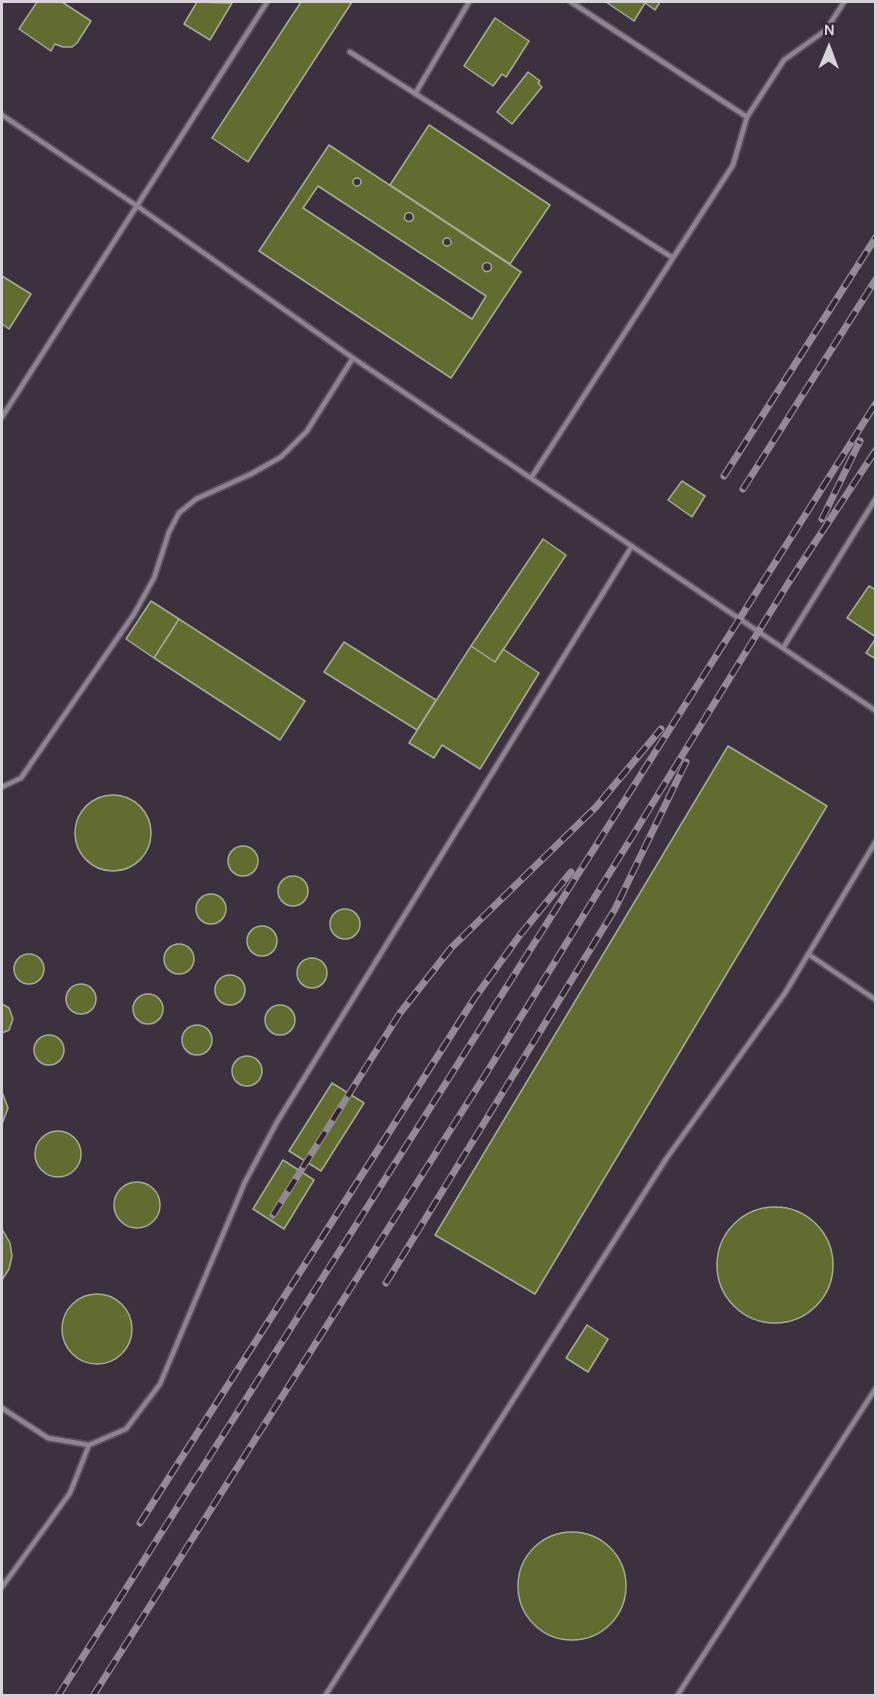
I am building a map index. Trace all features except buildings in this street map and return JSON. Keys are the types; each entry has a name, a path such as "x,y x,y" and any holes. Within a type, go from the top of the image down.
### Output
{"lane":[{"path":"2,417 267,2"},
{"path":"415,94 469,2"},
{"path":"572,2 747,117"},
{"path":"531,478 733,165 747,117 784,60 826,30 844,2"},
{"path":"350,52 673,258"},
{"path":"2,115 137,206 353,358 876,711"},
{"path":"2,787 21,778 134,614 154,578 169,532 179,513 196,499 251,474 281,457 307,431 353,358"},
{"path":"783,648 876,498"},
{"path":"2,1408 48,1438 89,1445 126,1429 160,1384 245,1182 277,1122 632,546"},
{"path":"325,1695 666,1159 785,993 876,840"},
{"path":"808,954 876,1000"},
{"path":"677,1695 876,1388"},
{"path":"2,1587 70,1493 89,1445"}],"railway":[{"path":"724,476 876,237"},
{"path":"743,489 876,279"},
{"path":"58,1696 876,403"},
{"path":"822,519 860,441"},
{"path":"93,1696 487,1072 789,582 876,450"},
{"path":"273,1215 400,1013 451,948 596,807 661,729"},
{"path":"386,1283 615,909 686,762"},
{"path":"140,1523 474,999 520,935 571,872"}]}
